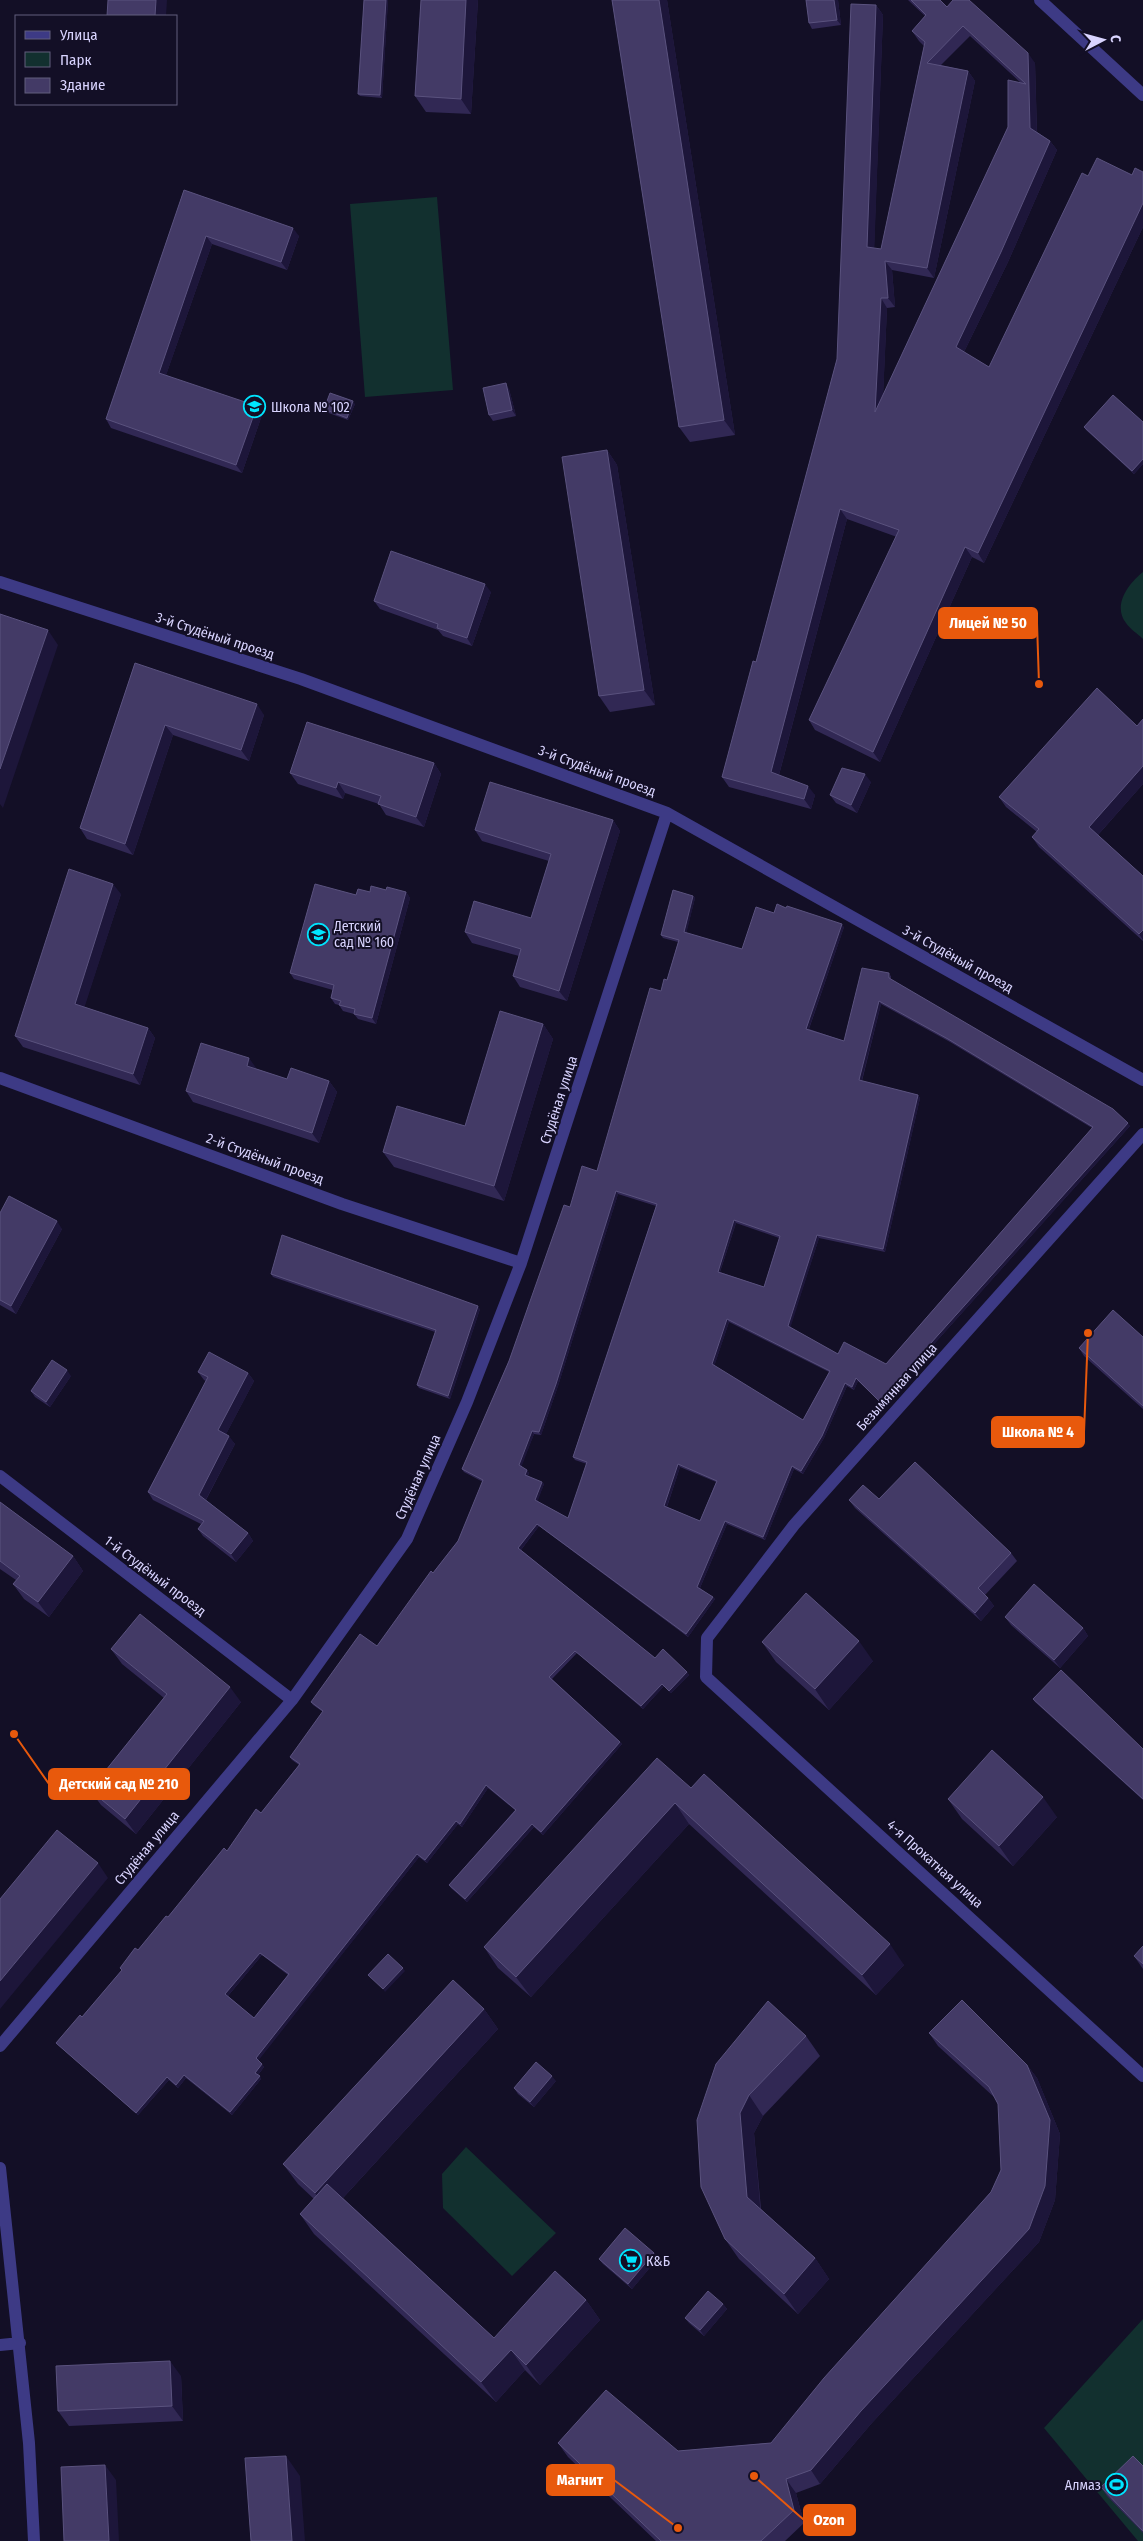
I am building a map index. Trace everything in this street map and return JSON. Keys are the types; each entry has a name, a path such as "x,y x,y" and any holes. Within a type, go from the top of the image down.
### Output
{"street":[{"path":"1040,0 1143,95"},
{"name":"3-й Студёный проезд","path":"0,582 300,679 667,813 1143,1080"},
{"name":"Студёная улица","path":"0,2046 292,1700 407,1539 467,1402 521,1263 667,813"},
{"name":"2-й Студёный проезд","path":"0,1078 342,1204 521,1263"},
{"name":"Безымянная улица","path":"706,1677 707,1638 794,1526 1143,1134"},
{"name":"1-й Студёный проезд","path":"0,1476 292,1700"},
{"name":"4-я Прокатная улица","path":"706,1677 1143,2076"},
{"path":"0,2168 20,2343 29,2442 34,2541"},
{"path":"0,2345 20,2343"}],"green space":[{"path":"437,197 453,390 365,397 350,204"},
{"path":"1143,572 1143,639 1126,623 1121,609 1124,595 1128,588"},
{"path":"466,2147 556,2233 512,2276 443,2208 442,2174"},
{"name":"Алмаз","path":"1143,2319 1143,2541 1138,2541 1044,2428"}],"building":[{"path":"108,0 156,0 155,15 107,15"},
{"path":"364,0 386,0 380,95 358,94"},
{"path":"421,0 466,0 461,99 415,96"},
{"path":"612,0 659,0 724,420 679,427"},
{"path":"806,0 834,0 837,20 809,23"},
{"path":"911,0 940,0 947,7 953,0 969,0 1028,53 1030,128 1050,141 1001,252 956,347 989,367 1082,173 1088,176 1097,158 1132,175 1135,168 1143,172 1143,203 978,553 965,547 873,752 809,720 899,530 840,509 771,772 808,786 804,799 722,777 753,661 756,662 837,359 851,4 876,5 867,247 881,249 925,42 912,31 926,15","holes":["963,26 1026,84 1008,80 1008,127 875,412 881,298 888,298 885,261 927,268 968,71 927,63"]},
{"path":"184,190 293,228 281,262 206,236 159,373 257,406 236,465 106,419"},
{"path":"506,383 512,410 489,415 483,388"},
{"path":"330,393 353,401 347,418 324,409"},
{"path":"1113,395 1143,422 1143,459 1132,471 1084,427"},
{"path":"607,450 644,690 599,696 562,457"},
{"path":"391,551 485,584 467,638 437,628 438,624 374,601"},
{"path":"0,614 48,630 0,769"},
{"path":"135,663 257,704 241,750 165,725 125,844 80,828"},
{"path":"1097,688 1137,726 1143,719 1143,766 1089,827 1143,876 1143,930 1139,934 1032,837 1039,829 999,797"},
{"path":"307,722 434,763 416,817 378,804 381,796 338,782 336,788 290,773"},
{"path":"842,768 865,774 851,805 830,795"},
{"path":"490,782 613,820 559,991 513,976 521,949 465,932 474,901 531,918 551,854 475,830"},
{"path":"69,869 113,884 75,1004 148,1028 133,1074 15,1036"},
{"path":"315,884 356,895 358,889 370,892 371,886 386,890 387,887 406,892 372,1018 354,1014 355,1009 339,1005 341,1001 331,998 334,985 290,973"},
{"path":"673,890 693,896 684,932 742,949 756,907 774,913 777,904 842,924 806,1029 844,1041 862,968 889,973 889,978 1113,1109 1128,1123 879,1401 856,1378 852,1387 845,1383 822,1436 801,1471 792,1466 763,1537 725,1521 697,1587 713,1597 686,1634 537,1524 518,1548 655,1658 663,1649 687,1672 669,1691 662,1684 641,1706 575,1651 549,1677 620,1742 541,1832 532,1824 465,1899 449,1885 516,1810 486,1785 460,1824 456,1821 425,1860 417,1854 256,2058 262,2064 255,2073 260,2076 230,2112 184,2075 176,2085 167,2077 136,2113 56,2043 80,2015 82,2017 122,1970 120,1968 135,1948 138,1950 166,1916 168,1917 224,1848 227,1851 256,1809 261,1813 300,1764 290,1757 323,1711 311,1702 360,1634 377,1646 431,1571 433,1573 458,1541 483,1480 462,1469 509,1361 564,1205 570,1207 582,1166 597,1171 650,988 661,991 664,979 667,980 679,940 661,935","holes":["879,1001 948,1039 1093,1127 886,1364 844,1342 838,1354 788,1326 817,1235 883,1249 918,1095 859,1080","616,1191 657,1204 573,1457 587,1462 568,1518 535,1500 542,1482 525,1475 527,1470 519,1465 532,1431 539,1432 556,1384","734,1220 780,1236 764,1287 718,1272","727,1319 830,1371 803,1420 712,1364","678,1464 717,1481 700,1521 664,1506","260,1953 289,1974 254,2018 225,1994"]},
{"path":"500,1011 543,1024 494,1186 383,1152 397,1106 465,1126"},
{"path":"201,1043 249,1058 247,1066 287,1079 291,1068 329,1081 312,1133 186,1091"},
{"path":"9,1196 57,1221 11,1306 0,1300 0,1213"},
{"path":"282,1235 478,1306 448,1396 417,1385 436,1330 271,1274"},
{"path":"1113,1310 1143,1337 1143,1406 1079,1348"},
{"path":"209,1352 248,1373 218,1430 229,1436 199,1495 248,1533 231,1554 198,1529 204,1521 148,1492 208,1377 198,1372"},
{"path":"52,1360 67,1370 46,1402 31,1391"},
{"path":"915,1462 1011,1553 978,1588 988,1598 975,1613 849,1500 863,1485 879,1499"},
{"path":"0,1502 73,1556 38,1602 13,1584 20,1576 0,1561"},
{"path":"1034,1584 1083,1628 1054,1660 1005,1617"},
{"path":"806,1593 859,1641 815,1689 762,1642"},
{"path":"140,1614 230,1687 125,1819 90,1790 167,1694 111,1649"},
{"path":"1061,1670 1143,1749 1143,1799 1033,1699"},
{"path":"992,1750 1043,1797 999,1846 948,1799"},
{"path":"657,1758 691,1788 704,1774 890,1944 862,1975 675,1803 516,1977 484,1947"},
{"path":"57,1830 98,1863 0,1981 0,1899"},
{"path":"1143,1946 1143,1964 1134,1956"},
{"path":"388,1954 403,1968 383,1989 368,1975"},
{"path":"453,1980 484,2009 315,2193 283,2164"},
{"path":"962,2000 1027,2065 1050,2120 1045,2186 1029,2229 861,2411 811,2470 786,2479 794,2510 761,2541 661,2541 558,2443 606,2390 678,2451 771,2443 824,2378 991,2192 1001,2170 998,2104 989,2087 929,2033"},
{"path":"768,2001 806,2036 749,2095 740,2113 747,2197 815,2258 784,2294 725,2239 701,2187 697,2120 716,2064"},
{"path":"536,2062 552,2076 530,2102 514,2088"},
{"path":"327,2184 494,2338 555,2271 586,2300 526,2365 511,2350 481,2382 300,2214"},
{"name":"К&Б","path":"625,2228 654,2253 628,2284 599,2259"},
{"path":"708,2291 723,2304 700,2330 685,2318"},
{"path":"170,2361 172,2406 58,2411 56,2366"},
{"path":"286,2456 292,2541 251,2541 245,2458"},
{"path":"1133,2456 1143,2466 1143,2531 1101,2487"},
{"path":"105,2465 109,2541 64,2541 61,2467"}],"place":[{"name":"Школа № 102","path":"255,407"},
{"name":"Лицей № 50","path":"1039,684"},
{"name":"Детский сад № 160","path":"318,934"},
{"name":"Школа № 4","path":"1088,1333"},
{"name":"Детский сад № 210","path":"14,1734"},
{"name":"К&Б","path":"630,2261"},
{"name":"Ozon","path":"754,2476"},
{"name":"Алмаз","path":"1117,2485"},
{"name":"Магнит","path":"678,2528"}]}
